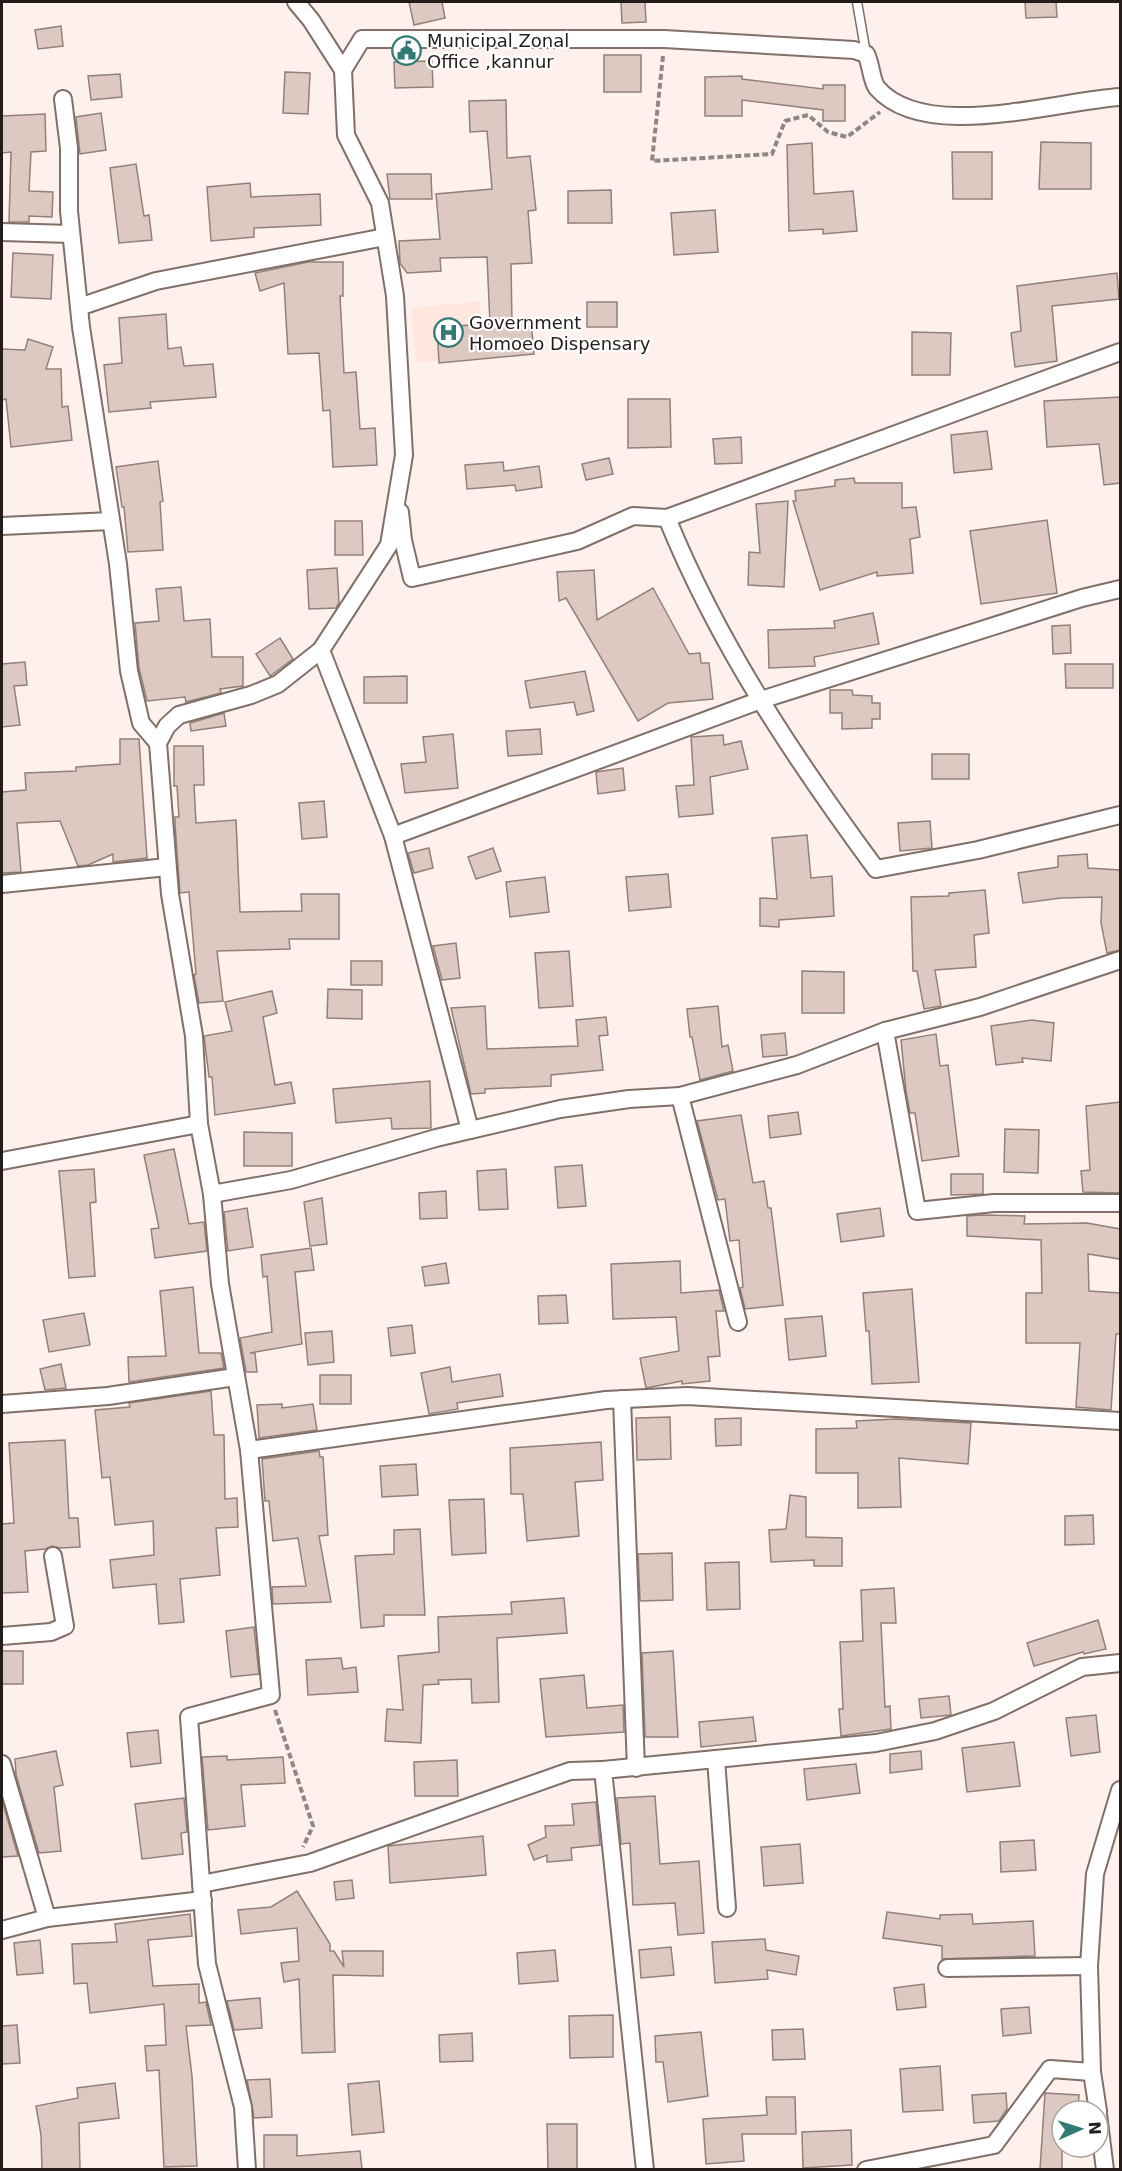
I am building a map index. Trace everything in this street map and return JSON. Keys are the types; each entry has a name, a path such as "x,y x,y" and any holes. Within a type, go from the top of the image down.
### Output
{"street":[{"path":"247,2169 243,2107 207,1965 189,1717 271,1695 249,1450 220,1284 212,1194 199,1124 194,1036 167,867 166,822 158,743 167,726 179,715 251,695 278,684 321,650 388,545 404,455 395,296 380,203 346,135 343,70 311,20 296,2"},
{"path":"343,70 362,39 664,39 854,50 866,54 872,64 875,86 892,101 924,113 970,118 1089,99 1120,97"},
{"path":"63,99 69,148 71,234 79,307 124,611 129,671 141,723 158,743"},
{"path":"2,232 71,234"},
{"path":"79,307 156,281 385,237"},
{"path":"397,493 403,540 412,578 577,541 633,516 667,518 1120,352"},
{"path":"667,518 688,571 761,700 794,754 876,869 978,850 1120,814"},
{"path":"2,526 111,521"},
{"path":"393,836 761,700 1082,598 1120,589"},
{"path":"321,650 393,836 470,1130"},
{"path":"2,884 167,867"},
{"path":"212,1194 291,1180 470,1130 560,1109 629,1099 680,1096 797,1065 885,1031 980,1007 1120,960"},
{"path":"885,1031 917,1211 994,1203 1120,1203"},
{"path":"680,1096 738,1322"},
{"path":"2,1161 199,1124"},
{"path":"2,1404 108,1396 235,1377"},
{"path":"249,1450 622,1399 687,1396 1120,1421"},
{"path":"622,1399 636,1768"},
{"path":"2,1636 51,1632 65,1626 53,1557"},
{"path":"2,1930 47,1918 202,1892 294,1865 310,1863 570,1771 636,1768 876,1743 935,1731 994,1711 1082,1667 1120,1663"},
{"path":"716,1759 727,1908"},
{"path":"2,1764 47,1918"},
{"path":"603,1770 645,2169"},
{"path":"1096,2099 1092,2072 1089,1965 1095,1874 1120,1790"},
{"path":"947,1968 1089,1965"},
{"path":"866,2169 994,2145 1050,2069 1092,2072"}],"lane":[{"path":"857,2 866,54"}],"path":[{"path":"664,39 652,161 772,154 785,121 808,115 828,132 847,137 870,122 892,101"},
{"path":"271,1695 313,1826 294,1865"}],"shaded area":[{"name":"Government Homoeo Dispensary","path":"480,301 486,355 417,363 411,308"}],"building":[{"path":"409,2 442,2 445,18 414,25"},
{"path":"621,2 645,2 646,22 622,23"},
{"path":"1025,2 1056,2 1057,17 1026,18"},
{"path":"61,26 63,46 38,49 35,30"},
{"path":"604,55 641,55 641,92 604,92"},
{"path":"432,61 433,87 395,88 394,62"},
{"path":"285,72 310,73 308,114 283,113"},
{"path":"120,74 122,97 91,100 88,76"},
{"path":"742,76 742,79 823,89 823,85 845,85 845,121 823,121 823,110 742,100 742,116 705,116 705,77"},
{"path":"506,100 507,158 530,156 536,210 528,211 532,263 511,264 512,323 531,321 534,354 439,363 437,327 490,324 487,257 440,258 441,271 407,273 400,263 399,241 440,239 436,194 492,189 487,131 470,132 469,101"},
{"path":"101,113 106,150 80,154 76,117"},
{"path":"45,114 46,151 31,152 29,191 53,192 52,217 29,216 29,222 9,222 11,152 2,153 2,116"},
{"path":"1041,142 1091,143 1091,189 1039,189"},
{"path":"812,143 814,194 853,191 857,231 823,234 823,229 789,231 787,145"},
{"path":"952,152 992,152 992,199 953,199"},
{"path":"136,164 144,216 149,215 152,240 119,243 110,168"},
{"path":"387,174 431,174 432,199 390,199"},
{"path":"250,183 251,197 320,194 321,225 254,228 254,237 211,241 207,187"},
{"path":"611,190 612,223 568,223 568,191"},
{"path":"715,210 718,252 674,255 671,213"},
{"path":"13,253 53,255 51,299 11,297"},
{"path":"308,262 343,262 343,296 340,296 344,373 356,372 360,429 375,428 377,465 333,467 330,410 323,411 319,353 288,354 284,283 260,291 255,273"},
{"path":"1117,273 1119,299 1052,306 1057,361 1015,367 1011,333 1021,331 1017,286"},
{"path":"587,302 617,302 617,327 587,327"},
{"path":"166,314 168,349 181,347 184,366 213,364 216,397 150,402 151,408 109,412 104,365 122,363 119,318"},
{"path":"912,332 951,333 950,375 912,375"},
{"path":"28,339 53,347 46,369 61,369 62,407 68,406 72,440 11,447 6,399 2,400 2,349 25,350"},
{"path":"1120,397 1120,483 1104,485 1099,444 1047,447 1044,401"},
{"path":"628,399 670,399 671,447 628,448"},
{"path":"987,431 992,469 954,473 951,435"},
{"path":"741,437 742,463 715,464 713,439"},
{"path":"609,458 613,474 586,480 582,464"},
{"path":"158,461 163,501 160,502 163,550 128,552 124,507 122,507 116,467"},
{"path":"503,462 504,471 539,466 542,487 516,491 515,485 467,489 465,465"},
{"path":"854,478 855,483 902,483 902,508 916,507 920,537 910,539 913,573 877,576 877,572 820,590 793,501 796,501 795,491 835,486 835,480"},
{"path":"788,501 784,587 748,585 749,552 760,553 756,504"},
{"path":"1047,520 1057,593 981,604 970,531"},
{"path":"335,521 362,521 363,555 335,555"},
{"path":"337,568 339,603 336,608 309,609 307,570"},
{"path":"594,570 597,620 653,588 689,654 700,653 701,663 709,663 713,699 668,703 638,721 566,598 559,601 557,572"},
{"path":"181,587 184,621 210,619 212,657 243,657 243,686 220,689 221,693 186,702 185,697 147,701 139,668 135,623 159,621 156,589"},
{"path":"873,613 879,644 814,657 815,666 769,668 768,630 835,628 834,621"},
{"path":"1070,625 1071,653 1053,654 1052,626"},
{"path":"280,638 293,659 270,676 256,654"},
{"path":"25,662 27,685 14,686 20,725 2,727 2,664"},
{"path":"1065,664 1113,664 1113,688 1066,688"},
{"path":"585,671 594,711 577,715 574,702 530,708 525,681"},
{"path":"407,676 407,703 364,703 364,677"},
{"path":"830,690 852,690 853,695 872,696 872,703 880,703 880,719 872,719 872,728 842,729 842,713 830,713"},
{"path":"224,713 226,726 191,731 190,723"},
{"path":"540,729 542,754 508,756 506,731"},
{"path":"453,734 458,788 405,793 401,764 426,762 423,737"},
{"path":"723,735 724,745 741,741 748,769 710,777 713,814 679,817 676,786 694,785 691,737"},
{"path":"120,739 139,739 147,858 113,862 113,854 88,865 78,866 60,821 17,823 21,872 2,873 2,792 26,790 25,773 76,771 76,767 120,764"},
{"path":"174,746 203,746 204,785 194,785 196,823 236,820 240,912 302,911 301,894 339,894 339,939 289,939 290,949 217,951 223,1001 199,1003 194,975 196,974 189,892 180,893 175,824 175,817 179,817 177,786 174,786"},
{"path":"932,754 969,754 969,779 932,779"},
{"path":"623,768 625,790 598,794 596,772"},
{"path":"324,801 327,837 302,839 299,803"},
{"path":"930,821 932,848 900,851 898,823"},
{"path":"807,835 811,878 832,876 834,916 779,920 779,927 760,926 760,898 777,899 772,838"},
{"path":"429,848 433,868 414,873 408,853"},
{"path":"493,848 501,871 476,879 468,857"},
{"path":"1087,854 1088,868 1120,870 1120,950 1107,953 1101,923 1102,897 1061,898 1023,903 1018,873 1058,867 1058,856"},
{"path":"668,874 671,907 629,911 626,877"},
{"path":"545,877 549,912 510,917 506,882"},
{"path":"985,890 989,933 974,935 976,967 935,970 941,1006 924,1009 917,971 913,971 911,897 949,896 949,893"},
{"path":"456,943 460,978 442,980 433,946"},
{"path":"569,951 573,1006 539,1008 535,953"},
{"path":"351,961 382,961 382,985 351,985"},
{"path":"802,971 844,972 844,1013 802,1013"},
{"path":"328,989 362,990 362,1019 327,1018"},
{"path":"272,991 277,1013 263,1017 275,1085 291,1082 295,1103 215,1115 212,1077 209,1077 204,1036 232,1031 225,1002"},
{"path":"485,1006 487,1049 578,1046 576,1020 606,1017 608,1035 599,1036 603,1070 551,1075 551,1086 485,1089 485,1093 471,1094 451,1008"},
{"path":"718,1006 722,1047 728,1045 733,1071 700,1080 692,1037 690,1037 687,1009"},
{"path":"1032,1020 1054,1023 1051,1061 1022,1058 1023,1062 996,1065 991,1026"},
{"path":"785,1033 787,1055 763,1057 761,1035"},
{"path":"936,1034 940,1066 948,1065 959,1156 922,1161 915,1113 910,1113 906,1091 901,1040"},
{"path":"430,1081 431,1128 392,1129 391,1118 336,1123 333,1089"},
{"path":"1120,1102 1120,1193 1083,1192 1081,1171 1090,1170 1086,1106"},
{"path":"798,1112 801,1134 770,1138 768,1116"},
{"path":"741,1115 753,1183 764,1181 768,1208 771,1208 783,1305 745,1309 740,1288 743,1287 739,1240 730,1241 725,1199 718,1200 697,1121"},
{"path":"1005,1129 1039,1130 1038,1173 1004,1172"},
{"path":"244,1132 292,1133 292,1166 244,1166"},
{"path":"174,1149 189,1224 204,1222 207,1251 155,1258 151,1229 159,1228 144,1155"},
{"path":"582,1165 586,1206 558,1208 555,1167"},
{"path":"94,1169 96,1202 90,1203 95,1276 69,1278 59,1171"},
{"path":"506,1169 508,1209 479,1210 477,1171"},
{"path":"951,1174 983,1174 983,1194 951,1195"},
{"path":"446,1191 447,1218 420,1219 419,1193"},
{"path":"322,1198 327,1244 310,1246 304,1202"},
{"path":"247,1208 253,1247 228,1251 224,1212"},
{"path":"880,1208 884,1236 841,1242 837,1214"},
{"path":"967,1216 1025,1216 1024,1224 1087,1223 1120,1229 1120,1259 1088,1254 1089,1291 1120,1293 1120,1334 1116,1334 1111,1410 1076,1407 1080,1343 1026,1343 1026,1293 1042,1293 1041,1240 967,1236"},
{"path":"311,1248 314,1270 295,1272 302,1344 250,1353 255,1353 257,1372 246,1372 240,1338 272,1332 267,1276 263,1277 261,1255"},
{"path":"680,1261 681,1293 719,1290 724,1311 716,1311 720,1356 708,1357 710,1381 682,1384 682,1381 646,1388 640,1358 679,1351 676,1317 613,1319 611,1264"},
{"path":"446,1263 449,1283 425,1286 422,1267"},
{"path":"193,1287 199,1353 221,1353 224,1368 129,1382 128,1357 166,1356 160,1291"},
{"path":"912,1289 919,1382 872,1384 869,1331 866,1331 863,1293"},
{"path":"566,1295 568,1323 539,1324 538,1296"},
{"path":"84,1313 90,1345 49,1352 43,1320"},
{"path":"822,1316 826,1356 789,1360 785,1319"},
{"path":"412,1325 415,1353 391,1356 388,1328"},
{"path":"332,1331 334,1362 308,1365 305,1333"},
{"path":"61,1364 66,1388 45,1390 40,1369"},
{"path":"450,1367 452,1382 500,1374 503,1396 457,1403 458,1409 429,1414 421,1373"},
{"path":"320,1375 351,1375 351,1404 320,1404"},
{"path":"211,1391 214,1435 224,1435 225,1499 237,1498 238,1527 216,1528 220,1575 180,1579 184,1622 159,1624 156,1584 113,1588 110,1560 154,1555 153,1521 115,1525 110,1477 102,1478 95,1410 130,1407 129,1403"},
{"path":"282,1404 282,1408 313,1404 317,1430 259,1438 257,1405"},
{"path":"670,1417 671,1459 637,1460 636,1418"},
{"path":"741,1418 741,1445 716,1446 715,1419"},
{"path":"896,1419 971,1423 968,1464 899,1458 901,1507 858,1508 858,1473 816,1473 816,1429 857,1428 856,1421"},
{"path":"65,1440 69,1518 78,1518 80,1547 52,1546 25,1551 28,1592 2,1593 2,1524 14,1523 9,1443"},
{"path":"601,1442 603,1480 575,1482 579,1536 527,1541 523,1494 511,1494 510,1448"},
{"path":"319,1451 320,1457 323,1457 328,1535 319,1536 331,1602 273,1604 272,1587 306,1586 298,1538 273,1541 269,1501 265,1501 262,1459"},
{"path":"416,1464 418,1495 382,1497 380,1466"},
{"path":"790,1495 806,1497 806,1537 842,1538 842,1566 814,1566 814,1560 771,1562 769,1530 786,1529"},
{"path":"484,1499 486,1553 452,1555 449,1500"},
{"path":"1093,1515 1094,1544 1065,1545 1065,1516"},
{"path":"420,1529 425,1615 384,1615 384,1626 361,1628 355,1556 394,1554 394,1530"},
{"path":"672,1553 673,1600 640,1601 638,1554"},
{"path":"739,1562 740,1609 707,1610 705,1563"},
{"path":"894,1588 896,1623 881,1623 885,1707 890,1706 891,1729 841,1736 839,1709 843,1709 840,1642 863,1641 861,1590"},
{"path":"564,1598 567,1633 497,1638 499,1702 472,1703 471,1679 438,1680 439,1684 423,1685 421,1743 385,1741 387,1709 403,1710 398,1656 439,1652 438,1617 512,1614 511,1602"},
{"path":"1098,1620 1106,1649 1084,1654 1083,1652 1034,1666 1027,1643"},
{"path":"254,1627 259,1674 231,1677 226,1631"},
{"path":"2,1651 23,1651 23,1684 2,1684"},
{"path":"673,1651 678,1737 645,1737 642,1653"},
{"path":"341,1658 343,1669 356,1667 358,1692 308,1695 306,1660"},
{"path":"584,1675 587,1708 623,1705 624,1732 546,1737 540,1679"},
{"path":"949,1696 951,1715 921,1718 919,1699"},
{"path":"1096,1715 1100,1752 1071,1756 1066,1718"},
{"path":"753,1717 756,1741 701,1747 699,1722"},
{"path":"158,1730 161,1763 131,1767 127,1733"},
{"path":"1014,1742 1020,1786 967,1792 962,1748"},
{"path":"56,1751 63,1785 54,1787 61,1851 39,1853 16,1775 15,1759"},
{"path":"921,1751 922,1769 890,1773 890,1754"},
{"path":"227,1756 227,1760 283,1757 285,1783 241,1785 245,1826 208,1830 202,1757"},
{"path":"457,1760 458,1796 415,1796 414,1762"},
{"path":"856,1764 860,1793 807,1800 804,1769"},
{"path":"655,1796 660,1864 699,1861 704,1933 678,1935 675,1903 633,1905 630,1843 621,1844 617,1798"},
{"path":"184,1798 187,1832 181,1833 183,1854 142,1859 135,1804"},
{"path":"2,1800 18,1856 2,1857"},
{"path":"596,1802 600,1845 571,1848 572,1860 547,1862 547,1855 534,1860 528,1845 546,1837 545,1826 574,1825 572,1804"},
{"path":"483,1836 486,1875 390,1883 388,1846"},
{"path":"1034,1840 1036,1870 1001,1872 1000,1842"},
{"path":"800,1844 803,1883 764,1886 761,1847"},
{"path":"352,1880 354,1898 336,1900 334,1882"},
{"path":"297,1891 330,1944 330,1951 334,1951 344,1967 342,1951 383,1951 383,1976 333,1975 335,2052 302,2053 299,1979 284,1982 281,1963 299,1961 297,1928 241,1934 238,1910 271,1907"},
{"path":"887,1912 940,1919 940,1915 972,1914 973,1924 1033,1921 1035,1956 942,1959 942,1946 883,1938"},
{"path":"190,1914 192,1936 148,1940 153,1986 199,1984 199,2003 206,2002 211,2025 186,2026 192,2076 197,2166 164,2167 159,2070 147,2071 145,2046 166,2045 164,2004 90,2013 87,1983 74,1984 72,1944 117,1942 115,1924"},
{"path":"765,1939 766,1950 799,1956 796,1975 767,1970 768,1979 715,1983 712,1942"},
{"path":"40,1940 43,1973 17,1975 14,1943"},
{"path":"671,1947 674,1975 641,1978 639,1950"},
{"path":"555,1950 558,1981 519,1984 517,1953"},
{"path":"924,1984 926,2007 897,2010 894,1988"},
{"path":"260,1998 262,2028 234,2030 227,2001"},
{"path":"1029,2007 1031,2033 1003,2036 1001,2009"},
{"path":"613,2015 613,2057 570,2058 569,2016"},
{"path":"17,2025 20,2063 2,2064 2,2026"},
{"path":"803,2029 805,2059 773,2060 772,2030"},
{"path":"701,2032 708,2096 668,2102 663,2062 656,2062 655,2036"},
{"path":"472,2033 473,2061 440,2062 439,2035"},
{"path":"940,2066 943,2110 903,2112 900,2069"},
{"path":"270,2079 272,2117 254,2118 247,2080"},
{"path":"379,2081 384,2132 352,2135 348,2084"},
{"path":"115,2083 119,2118 79,2123 80,2169 42,2169 41,2135 36,2106 78,2098 77,2088"},
{"path":"1006,2093 1007,2109 999,2121 974,2123 972,2095"},
{"path":"1045,2093 1079,2095 1079,2099 1050,2099 1050,2159 1062,2159 1062,2169 1040,2169"},
{"path":"766,2097 795,2097 796,2134 742,2134 744,2161 706,2164 703,2119 767,2115"},
{"path":"547,2124 577,2124 577,2169 548,2169"},
{"path":"851,2130 852,2165 803,2168 802,2132"},
{"path":"264,2135 297,2135 297,2156 360,2151 362,2169 264,2169"}],"place":[{"name":"Municipal Zonal Office ,kannur","path":"406,50"},
{"name":"Government Homoeo Dispensary","path":"448,332"}]}
